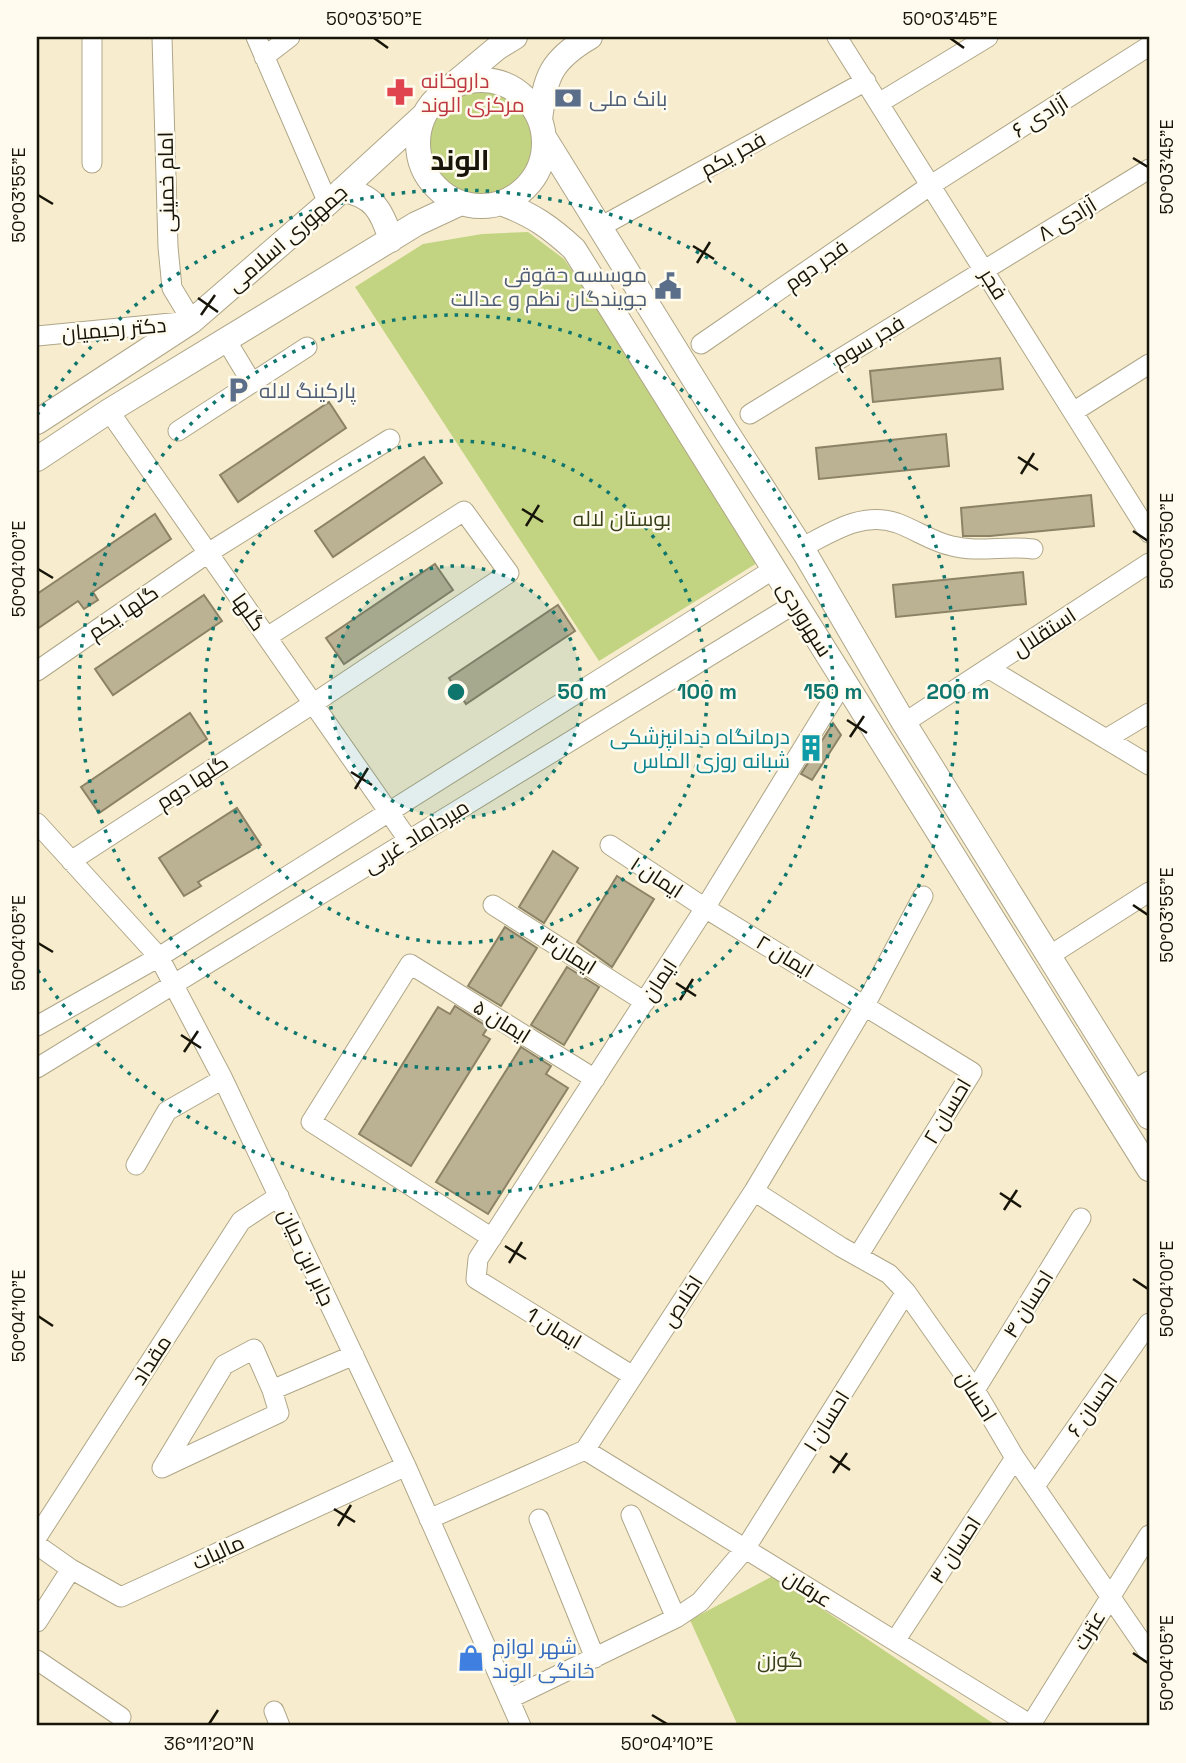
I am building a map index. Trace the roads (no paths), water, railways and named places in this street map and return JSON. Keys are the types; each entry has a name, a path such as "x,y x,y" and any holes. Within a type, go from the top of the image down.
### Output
{"main road":[{"path":"515,37 497,48 447,90 432,103 424,115 418,138 419,156 428,178 442,193 461,203 482,207 501,203 517,195 532,181 542,161 544,88 554,65 576,45 590,37"},
{"path":"447,90 469,81 482,79 499,82 518,91 531,104 542,129"},
{"name":"جمهوری اسلامی","path":"37,422 192,321 424,115"},
{"name":"سهروردی","path":"542,129 694,380 802,548 904,723 1049,956 1141,1086 1149,1117"},
{"path":"335,196 356,192 370,200 385,219 391,240"},
{"name":"جمهوری اسلامی","path":"37,459 109,411 416,224 461,203"},
{"name":"سهروردی","path":"501,203 530,214 549,226 574,249 1149,1169"},
{"path":"667,397 694,380"}],"street":[{"path":"92,37 92,163"},
{"name":"امام خمینی","path":"162,37 167,247 172,288 192,321"},
{"path":"256,37 335,196"},
{"path":"264,57 290,37"},
{"name":"فجر","path":"837,37 1149,533"},
{"path":"879,103 988,37"},
{"name":"آزادی ۶","path":"931,185 1149,46"},
{"name":"فجر یکم","path":"600,227 866,81"},
{"name":"آزادی ۸","path":"985,269 1149,169"},
{"name":"فجر دوم","path":"701,344 931,185"},
{"name":"فجر سوم","path":"750,414 985,269"},
{"name":"دکتر رحیمیان","path":"37,336 192,321"},
{"path":"226,340 252,383"},
{"path":"178,431 307,347"},
{"path":"1073,412 1149,364"},
{"name":"گلها","path":"109,411 409,841"},
{"name":"گلها یکم","path":"37,671 208,553 390,439"},
{"name":"گلها دوم","path":"71,861 314,704 509,573 464,511 267,637"},
{"path":"802,548 852,522 870,519 895,522 950,546 1033,550"},
{"name":"استقلال","path":"904,723 1149,563"},
{"name":"میرداماد غربی","path":"37,1026 159,957 774,569"},
{"name":"میرداماد غربی","path":"37,1068 796,603"},
{"path":"988,668 1149,765"},
{"name":"ایمان","path":"476,1279 478,1259 705,908 844,681"},
{"path":"1106,739 1149,713"},
{"name":"جابر ابن حیان","path":"37,823 159,957 223,1079 354,1355 521,1726"},
{"name":"ایمان ۱","path":"610,845 705,908"},
{"path":"1049,956 1149,892"},
{"name":"اخلاص","path":"585,1450 754,1191 865,1005 923,896"},
{"name":"ایمان۳","path":"493,905 645,1002"},
{"name":"ایمان ۲","path":"705,908 865,1005"},
{"name":"ایمان ۵","path":"492,1238 311,1122 410,964 595,1079"},
{"name":"احسان ۲","path":"858,1256 972,1072 865,1005"},
{"path":"136,1165 166,1111 223,1079"},
{"name":"احسان","path":"754,1191 889,1274 906,1292 975,1390 1015,1458 1149,1653"},
{"name":"مقداد","path":"37,1537 241,1222 279,1196"},
{"name":"احسان ۴","path":"975,1390 1081,1218"},
{"name":"ایمان 1","path":"476,1279 633,1376"},
{"name":"احسان ۱","path":"509,1699 676,1618 700,1601 745,1549 906,1292"},
{"name":"احسان ۶","path":"1035,1486 1149,1323"},
{"path":"254,1349 272,1390 279,1413 162,1468 224,1365 254,1349"},
{"path":"272,1390 354,1355"},
{"path":"429,1519 585,1450"},
{"name":"عرفان","path":"585,1450 1030,1726"},
{"name":"احسان ۳","path":"895,1641 1015,1458"},
{"name":"مالیات","path":"37,1545 71,1569 121,1597 406,1466"},
{"path":"631,1516 676,1618"},
{"path":"539,1519 595,1658"},
{"name":"عترت","path":"1030,1726 1149,1535"},
{"path":"37,1622 71,1569"},
{"path":"37,1660 121,1717"}],"place":[{"name":"داروخانه مرکزی الوند","path":"400,92"},
{"name":"بانک ملی","path":"568,98"},
{"name":"موسسه حقوقی جویندگان نظم و عدالت","path":"668,286"},
{"name":"پارکینگ لاله","path":"238,390"},
{"name":"درمانگاه دندان‍‍پزشکی شبانه روزی الماس","path":"811,748"},
{"name":"شهر لوازم خانگی الوند","path":"471,1658"}],"district":[{"name":"الوند","path":"460,160"}],"park label":[{"name":"بوستان لاله","path":"622,518"},
{"name":"گوزن","path":"780,1659"}]}
